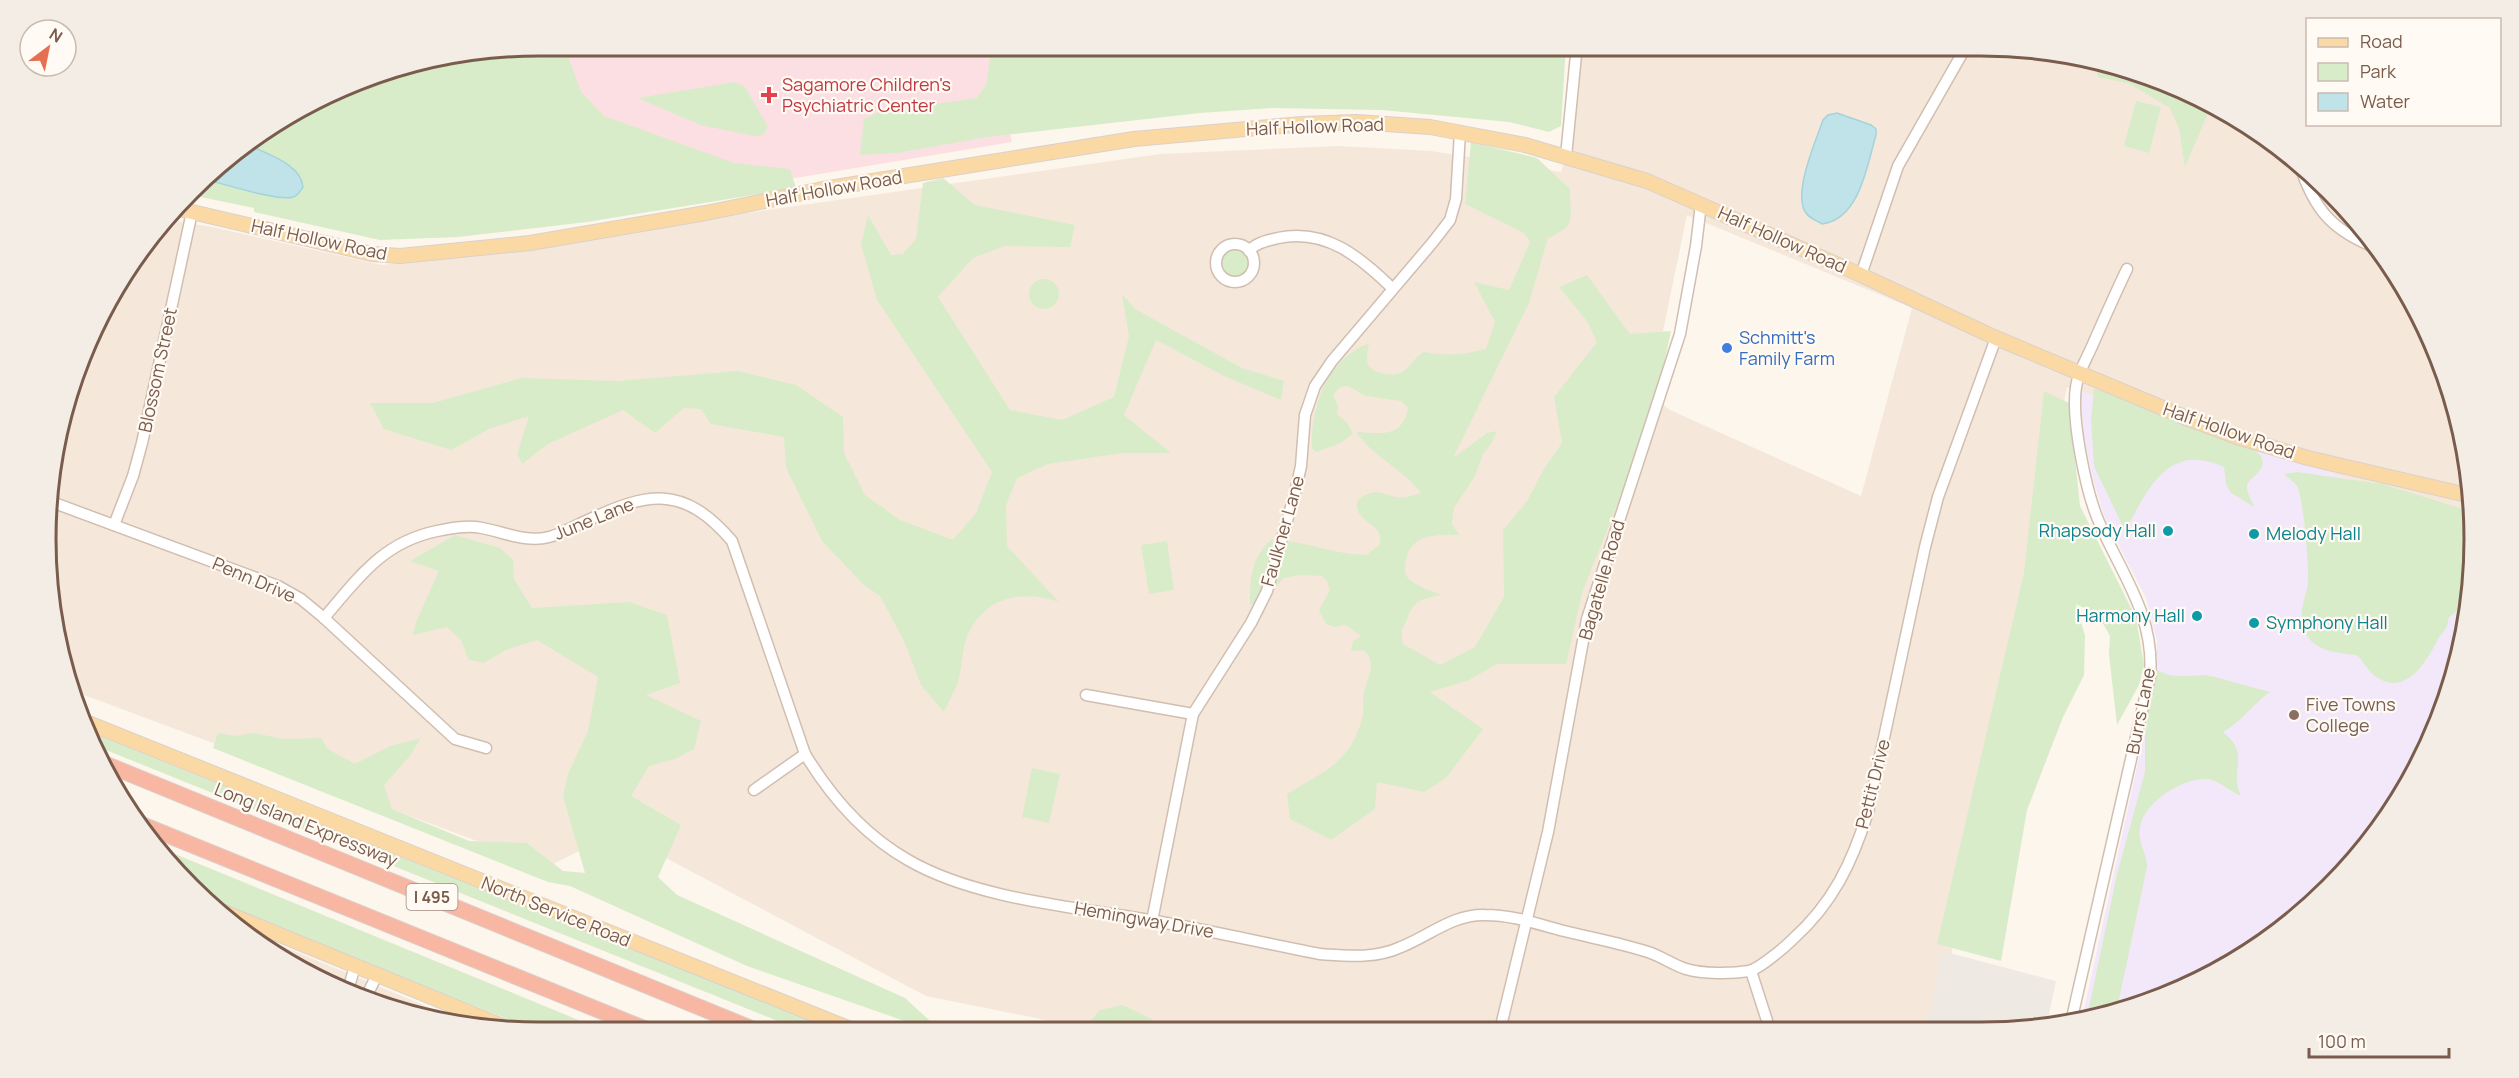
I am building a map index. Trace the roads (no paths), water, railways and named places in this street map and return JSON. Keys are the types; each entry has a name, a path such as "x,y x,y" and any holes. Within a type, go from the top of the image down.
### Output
{"highway":[{"name":"Long Island Expressway","path":"112,767 736,1022"},
{"name":"I 495","path":"152,829 628,1022"}],"main road":[{"name":"Half Hollow Road","path":"186,210 372,254 400,256 530,243 706,213 823,189 1134,140 1274,125 1330,123 1382,123 1460,132 1493,137 1566,156 1636,178 1862,275 1996,338 2189,419 2275,449 2461,494"},
{"name":"North Service Road","path":"92,725 833,1022"},
{"path":"239,918 484,1019"}],"street":[{"path":"1566,156 1576,56"},
{"path":"1862,275 1898,166 1961,56"},
{"name":"Faulkner Lane","path":"1152,921 1193,714 1251,623 1266,591 1295,493 1301,466 1305,415 1315,386 1332,361 1450,220 1456,199 1460,132"},
{"path":"2305,181 2309,192 2328,218 2354,239 2362,242"},
{"name":"Bagatelle Road","path":"1502,1022 1548,832 1587,619 1680,334 1701,204"},
{"name":"Blossom Street","path":"114,525 134,476 142,443 186,210"},
{"path":"1249,251 1259,243 1287,236 1314,237 1337,244 1356,255 1392,288"},
{"name":"Burrs Lane","path":"2074,1013 2145,697 2151,659 2151,642 2144,615 2101,527 2091,497 2079,439 2076,392 2080,373 2127,269"},
{"name":"Pettit Drive","path":"1751,971 1788,944 1813,921 1835,890 1855,854 1868,812 1925,547 1938,497 1996,338"},
{"name":"June Lane","path":"324,618 382,554 405,540 456,527 480,527 529,539 549,538 628,502 648,498 673,500 696,507 715,521 732,541 805,754"},
{"name":"Penn Drive","path":"57,504 278,586 301,599 455,739 486,748"},
{"path":"1086,694 1193,714"},
{"path":"754,790 805,754"},
{"name":"Hemingway Drive","path":"805,754 822,781 847,812 885,846 909,861 944,877 981,889 1320,954 1354,957 1381,954 1401,948 1462,917 1482,915 1527,919"},
{"path":"1527,919 1649,952 1686,969 1708,972 1751,971 1768,1022"},
{"path":"350,984 355,966"},
{"path":"369,991 377,975"}],"water":[{"path":"1837,113 1871,125 1876,129 1876,135 1865,175 1853,202 1835,220 1822,224 1806,213 1802,204 1803,181 1823,120 1828,115"},
{"path":"255,148 289,165 301,179 303,187 298,194 286,198 213,181"}],"place":[{"name":"Sagamore Children's Psychiatric Center","path":"769,95"},
{"name":"Schmitt's Family Farm","path":"1727,348"},
{"name":"Rhapsody Hall","path":"2168,531"},
{"name":"Melody Hall","path":"2254,534"},
{"name":"Harmony Hall","path":"2197,616"},
{"name":"Symphony Hall","path":"2254,623"},
{"name":"Five Towns College","path":"2294,715"}]}
